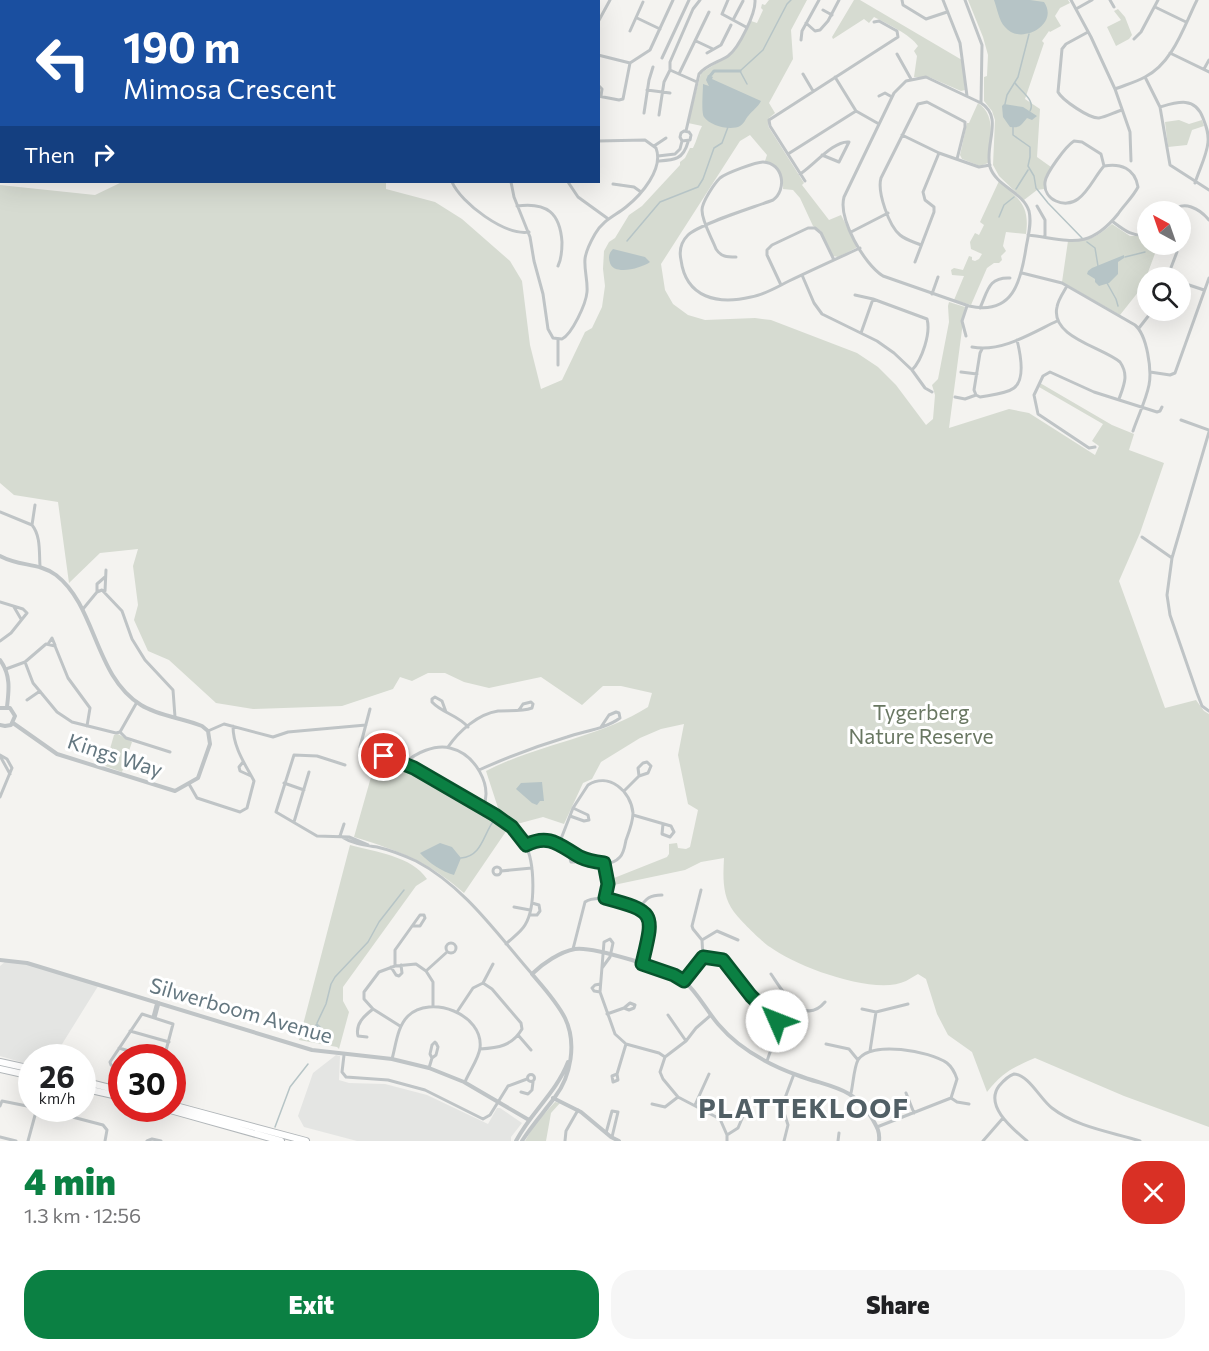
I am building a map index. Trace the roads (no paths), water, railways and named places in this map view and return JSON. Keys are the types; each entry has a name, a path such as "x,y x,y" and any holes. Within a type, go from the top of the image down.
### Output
{"main road":[{"path":"0,1062 18,1066"},
{"path":"0,1069 18,1073"},
{"path":"186,1109 306,1141"},
{"path":"186,1114 281,1141"}],"street":[{"path":"600,19 610,0"},
{"path":"600,56 630,63 649,52 673,0"},
{"path":"662,58 689,0"},
{"path":"659,115 664,80 670,70 671,58 693,9 700,0"},
{"path":"728,0 722,13 746,27"},
{"path":"658,159 675,154 680,149 682,141 680,135 686,130 697,82 703,69 732,53 754,12 755,0"},
{"path":"801,40 801,32 819,0"},
{"path":"806,23 818,31 832,15 839,0"},
{"path":"902,0 903,5 926,19 947,12"},
{"path":"943,0 960,44 969,97"},
{"path":"965,0 982,45 981,102"},
{"path":"1071,0 1115,89 1131,136 1131,161"},
{"path":"1076,9 1092,0"},
{"path":"1110,0 1114,7"},
{"path":"1134,39 1141,32 1158,0"},
{"path":"1115,89 1145,77 1158,68 1170,53 1197,0"},
{"path":"733,20 743,1"},
{"path":"630,31 643,2"},
{"path":"1155,6 1186,22"},
{"path":"823,10 832,15"},
{"path":"600,11 604,14"},
{"path":"679,74 709,12"},
{"path":"636,18 660,29"},
{"path":"805,181 769,124 769,120 898,37 897,31 879,21 874,22"},
{"path":"707,53 722,44 731,25"},
{"path":"1088,32 1066,44 1062,49 1058,92 1063,98 1093,117 1100,118 1122,110"},
{"path":"696,40 714,49"},
{"path":"1170,53 1209,72"},
{"path":"897,54 911,79"},
{"path":"1204,69 1209,60"},
{"path":"600,96 623,99 630,63"},
{"path":"644,113 653,67"},
{"path":"670,70 697,82"},
{"path":"803,74 813,91"},
{"path":"835,77 856,111 879,124"},
{"path":"922,77 933,79 981,102 988,109 992,119 990,165 995,176 1026,205 1030,217 1022,273 1015,290 1006,299 992,306 980,308 967,306 880,274 860,248 843,215 843,200 892,97 900,86 911,79 922,77"},
{"path":"1145,77 1160,107 1169,164 1209,190"},
{"path":"647,90 670,93"},
{"path":"969,97 981,92"},
{"path":"879,96 885,93 892,97"},
{"path":"1160,107 1182,101 1191,103 1201,112 1208,139 1195,183"},
{"path":"921,245 898,233 880,193 879,184 917,105 921,102 927,102 965,122 966,126 957,159"},
{"path":"788,154 856,111"},
{"path":"658,159 678,159 682,156 691,135 686,130"},
{"path":"902,135 939,153 980,168 990,165"},
{"path":"654,146 666,138"},
{"path":"511,183 517,206 529,232 543,294 548,332 553,338 565,338 570,333 585,302 586,255 594,235 608,219 627,206 641,192 652,176 658,159 654,146 649,141 640,139 600,141"},
{"path":"682,141 688,141"},
{"path":"800,174 811,167 822,155 844,141 849,141 839,162 822,155"},
{"path":"1028,235 1084,240 1101,232 1137,190 1138,184 1134,174 1119,164 1104,166 1082,196 1067,203 1051,198 1046,191 1045,183 1047,175 1072,142 1080,141 1099,152 1104,166"},
{"path":"915,262 935,211 933,205 925,200 923,192 939,153"},
{"path":"736,257 724,257 719,254 707,226 702,214 702,207 719,180 759,163 768,163 775,168 782,182 782,189 775,198 707,226 689,234 683,242 680,250 683,273 696,290 714,299 750,298 860,248"},
{"path":"453,183 462,197 500,226 512,231 529,232"},
{"path":"569,183 578,197 608,219"},
{"path":"613,184 634,187 641,192"},
{"path":"517,206 542,208 557,218 561,227 562,248 558,266"},
{"path":"1037,206 1046,220 1045,237"},
{"path":"1191,207 1209,220"},
{"path":"851,232 888,213"},
{"path":"1112,221 1130,234 1137,236"},
{"path":"781,285 767,255 767,250 772,245 807,228 815,228 821,233 834,260"},
{"path":"1022,273 1067,286 1139,328 1144,338 1149,385 1133,431"},
{"path":"802,275 820,312 830,320 861,333 894,353 912,370 924,388 932,392"},
{"path":"932,294 938,278"},
{"path":"980,308 993,281 1010,278"},
{"path":"1149,372 1170,375 1175,373 1209,278"},
{"path":"1067,286 1057,306 1057,321 1066,332 1120,362 1125,370 1125,382 1119,399"},
{"path":"1191,286 1204,291"},
{"path":"855,295 924,316 928,320 922,357 912,370"},
{"path":"861,333 873,299"},
{"path":"966,336 962,321 967,306"},
{"path":"972,347 982,349 1017,340 1057,321"},
{"path":"1139,328 1144,321"},
{"path":"558,339 558,365"},
{"path":"955,397 965,399 976,395 980,397 1016,386 1021,370 1017,340"},
{"path":"976,395 974,390 976,374 982,349"},
{"path":"960,372 976,374"},
{"path":"1095,447 1089,448 1039,415 1033,398 1034,392 1046,373 1055,372 1094,392 1158,412 1162,407"},
{"path":"1181,420 1209,431 1172,558 1167,584 1170,615 1201,704 1209,711"},
{"path":"35,505 32,525 38,538 40,567"},
{"path":"0,512 32,525"},
{"path":"1142,537 1172,558"},
{"path":"0,556 17,564 40,567 60,579 83,609 107,667 123,689 147,708 202,726 208,731 221,724 269,736 288,732 366,725"},
{"path":"106,570 105,591 122,611 132,639 145,660 173,690 175,717"},
{"path":"83,609 97,592 97,584 105,576"},
{"path":"97,592 105,591"},
{"path":"0,602 27,611 26,616 11,633 0,641"},
{"path":"14,607 21,619"},
{"path":"6,669 25,662 53,638 68,678 90,708 87,726"},
{"path":"48,644 55,646"},
{"path":"0,660 6,669 9,686 7,707"},
{"path":"25,662 32,681 57,712 72,722 112,734 120,732 137,702"},
{"path":"27,700 40,691"},
{"path":"446,712 440,699 435,697 432,699 434,704 446,712 459,718 468,727"},
{"path":"0,708 7,707 14,713 13,723 8,726 0,725"},
{"path":"370,709 360,750 364,756 375,759 384,756 406,764 512,827 526,845 532,868 530,915 522,929 506,944"},
{"path":"406,764 417,754 448,747 457,736 486,714 519,710"},
{"path":"479,770 513,754 601,727 618,719 619,713 612,713 601,727"},
{"name":"Kings Way","path":"13,723 57,754 174,790 198,778 210,744 208,731"},
{"path":"189,784 197,798 242,812 248,808 255,784 243,762 233,726"},
{"path":"120,732 126,738 170,752"},
{"path":"448,747 469,759 479,770 487,796 483,808"},
{"path":"345,765 317,756 294,754 276,810 278,813 317,836 341,837 401,854 438,875 466,898 532,974 564,1017 570,1033 571,1052 545,1110 516,1141"},
{"path":"0,756 12,765 11,776 0,795"},
{"path":"243,762 239,767 240,771 251,776"},
{"path":"624,791 639,776 645,775 650,770 651,766 647,762 639,768 639,776"},
{"path":"294,822 309,772"},
{"path":"526,845 539,840 559,844 582,858 604,863 613,861 622,855 633,815 624,791 609,781 592,783 584,789 573,808 559,844"},
{"path":"284,783 304,790"},
{"path":"570,816 586,822 589,820 588,815 573,808"},
{"path":"633,815 663,824 674,828 670,837 662,834 663,824"},
{"path":"341,837 344,824"},
{"path":"567,849 572,862 582,858"},
{"path":"604,863 608,884 605,898"},
{"path":"501,871 532,868"},
{"path":"684,981 703,957 702,940 693,929 701,890"},
{"path":"640,908 646,898 662,895"},
{"path":"573,949 585,902 591,898 605,898 640,908 650,922 642,964"},
{"path":"530,915 537,915 540,911 539,905 532,903"},
{"path":"514,907 531,910"},
{"path":"401,965 402,973 399,976 396,975 393,967 395,950 412,926 420,915 424,915 425,918 420,926 412,926"},
{"path":"702,940 717,931 738,940"},
{"path":"602,968 611,955 613,943 610,939 605,941 602,953 600,992 618,1038 626,1044 659,1053 665,1057"},
{"path":"532,974 547,962 579,948 611,955 674,975 684,981 721,1028 747,1051 794,1074 851,1093 867,1109 880,1134 879,1141"},
{"path":"426,971 447,951"},
{"path":"703,957 718,958 726,962 751,996 776,1018 778,1028 766,1062"},
{"name":"Silwerboom Avenue","path":"0,960 27,963 299,1046 344,1055 392,1059 429,1068 465,1082 529,1120"},
{"path":"0,967 7,961"},
{"path":"400,1026 373,1009 364,999 364,992 379,972 414,963 426,971 434,985 433,1006"},
{"path":"457,1013 470,991 483,982 493,964"},
{"path":"771,974 790,1002 799,1008 818,1009 825,1002"},
{"path":"480,1048 502,1047 522,1029 521,1023 492,989 483,982"},
{"path":"600,984 592,988 600,992"},
{"path":"776,1018 790,1002"},
{"path":"154,1017 158,1003"},
{"path":"862,1009 876,1012 908,1004"},
{"path":"392,1059 400,1026 414,1011 433,1006 457,1013 474,1027 479,1038 480,1048 465,1082"},
{"path":"607,1014 624,1008"},
{"path":"367,1037 358,1036 357,1033 361,1020 373,1009"},
{"path":"870,1051 876,1012"},
{"path":"121,1044 130,1030 141,1015 173,1024 169,1042 130,1030"},
{"path":"668,1015 686,1041"},
{"path":"711,1015 696,1028 686,1041 665,1057 660,1068 661,1075 678,1097 720,1119 727,1135 727,1141"},
{"path":"518,1035 531,1050"},
{"path":"429,1068 438,1047 435,1042 430,1054 432,1058"},
{"path":"617,1074 626,1044"},
{"path":"826,1044 849,1049 858,1060"},
{"path":"851,1093 858,1060 870,1051 915,1051 945,1062 951,1068 957,1079 951,1098"},
{"path":"344,1055 342,1072 345,1077 387,1080 425,1090 483,1119 488,1118 508,1086 527,1079 533,1082 532,1090 528,1094 521,1092"},
{"path":"694,1105 709,1074"},
{"path":"784,1141 788,1125 782,1106 794,1074"},
{"path":"1028,1141 1004,1118 995,1102 995,1094 1007,1077 1018,1074 1046,1103 1064,1116 1140,1141"},
{"path":"906,1093 914,1113"},
{"path":"652,1104 665,1107 678,1097"},
{"path":"519,1114 530,1116 552,1098"},
{"path":"552,1098 578,1110 612,1138 619,1141"},
{"path":"951,1098 957,1102 969,1104"},
{"path":"877,1127 951,1098"},
{"path":"0,1106 1,1101 18,1104"},
{"path":"727,1135 738,1128 748,1102"},
{"path":"522,1141 529,1120 538,1109"},
{"path":"529,1120 545,1110"},
{"path":"565,1141 566,1131 578,1110"},
{"path":"606,1133 612,1111 618,1112 612,1138"},
{"path":"519,1114 524,1120 526,1129"},
{"path":"982,1141 1004,1118"},
{"path":"28,1141 34,1122"},
{"path":"92,1122 103,1125 107,1130 105,1141"},
{"path":"838,1141 839,1133"},
{"path":"0,1137 16,1141"},
{"path":"147,1141 152,1139 160,1141"}],"waterway":[{"path":"747,84 740,71 763,50 791,0"},
{"path":"1005,104 1007,95 1018,77 1029,34"},
{"path":"710,76 714,71 740,71"},
{"path":"1015,83 1031,103 1030,111"},
{"path":"627,241 660,202 698,187 714,148 722,143 728,127"},
{"path":"1013,127 1013,135 1030,147 1028,166 1034,176 1036,188 1082,238"},
{"path":"1016,189 1028,170"},
{"path":"999,217 1004,205 1014,197"},
{"path":"1087,242 1095,248 1098,266"},
{"path":"1125,257 1137,254"},
{"path":"1107,283 1118,306"},
{"path":"461,858 474,853 495,819"},
{"path":"317,1023 335,977 368,942 379,922 404,890"},
{"path":"275,1127 290,1087 308,1064"}],"district":[{"name":"PLATTEKLOOF","path":"804,1109"}],"park label":[{"name":"Tygerberg Nature Reserve","path":"921,725"}]}
